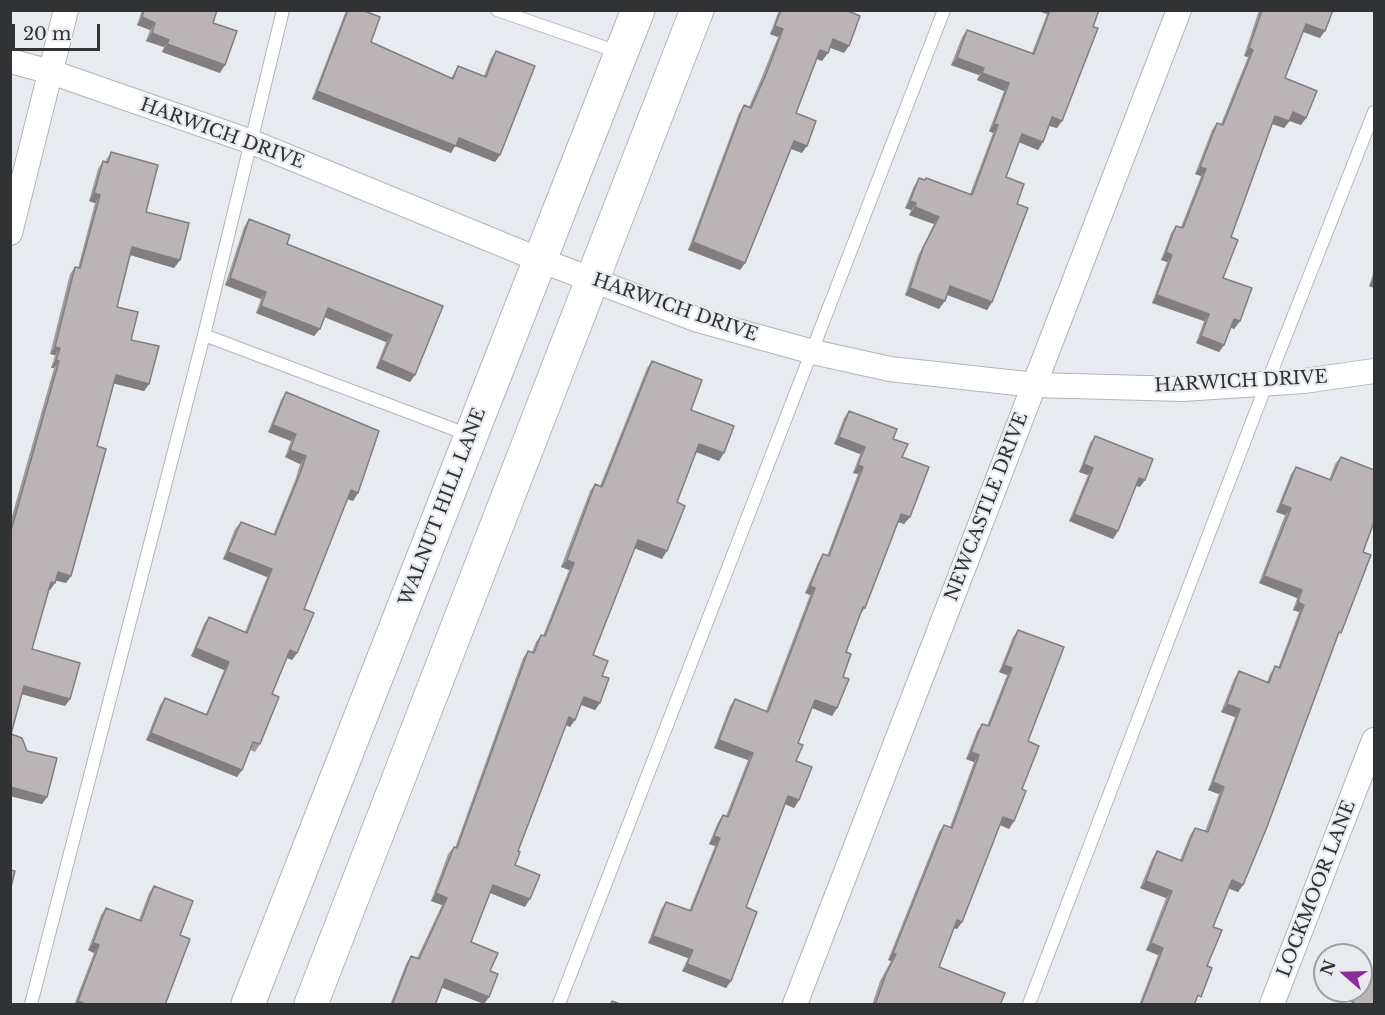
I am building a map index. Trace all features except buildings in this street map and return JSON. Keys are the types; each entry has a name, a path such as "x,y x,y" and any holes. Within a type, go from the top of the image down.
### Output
{"main road":[{"name":"WALNUT HILL LANE","path":"248,1005 638,10"},
{"path":"311,1005 697,10"}],"street":[{"path":"10,233 66,10"},
{"name":"NEWCASTLE DRIVE","path":"795,1005 1179,10"},
{"name":"HARWICH DRIVE","path":"10,61 51,72 252,142 540,260 698,320 813,352 890,369 1035,384 1183,389 1267,384 1374,372"},
{"name":"LOCKMOOR LANE","path":"1272,1005 1374,740"}],"lane":[{"path":"31,1005 204,334 283,10"},
{"path":"497,10 621,53"},
{"path":"559,1005 944,10"},
{"path":"1029,1005 1374,112"},
{"path":"204,334 471,436"}]}
